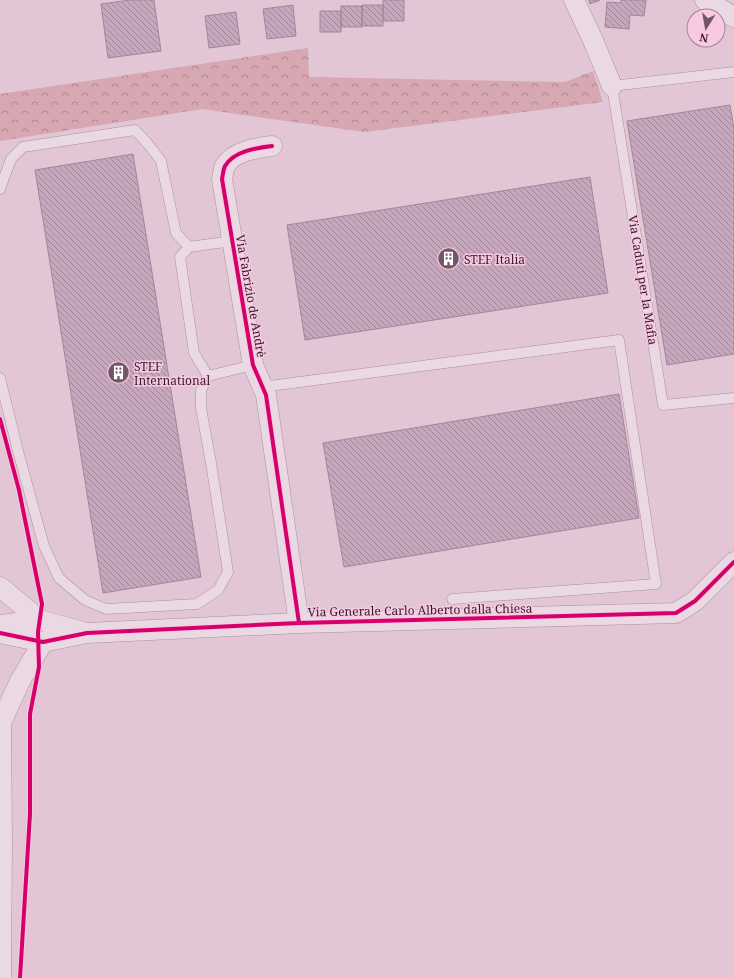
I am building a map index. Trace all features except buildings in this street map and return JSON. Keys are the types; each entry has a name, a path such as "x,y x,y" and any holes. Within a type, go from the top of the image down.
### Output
{"street":[{"path":"574,0 612,86"},
{"path":"704,0 734,17"},
{"name":"Via Fabrizio de Andrè","path":"272,146 246,150 225,166 222,179 253,365 266,395 299,623"},
{"name":"Via Generale Carlo Alberto dalla Chiesa","path":"87,633 299,623 676,614 695,602 734,562"},
{"path":"0,587 40,620"},
{"path":"0,626 40,620 87,633"},
{"path":"0,633 43,642 87,633"},
{"path":"0,725 20,681 43,642"},
{"path":"0,716 2,842 0,978"}],"lane":[{"path":"612,86 734,72"},
{"name":"Via Caduti per la Mafia","path":"612,86 663,405 734,398"},
{"path":"0,189 11,160 23,147 135,130 161,161 176,233 189,247"},
{"path":"208,376 194,353 180,257 189,247 232,241"},
{"path":"262,387 619,340 656,584 452,599"},
{"path":"0,378 44,546 59,578 85,600 106,609 197,604 218,590 228,572 201,408 201,390 208,376 253,365"}],"green space":[{"path":"308,48 309,77 565,82 593,71 603,102 364,132 202,109 0,141 0,94"}],"cycle path":[{"path":"272,146 246,151 234,157 225,166 222,179 253,365 266,395 299,623"},
{"path":"0,419 19,490 42,604 38,632 39,667 30,714 30,814 20,978"},
{"path":"0,633 43,642 87,633 299,623 676,613 695,601 734,562"}],"place":[{"name":"STEF Italia","path":"448,259"},
{"name":"STEF International","path":"118,373"}]}
